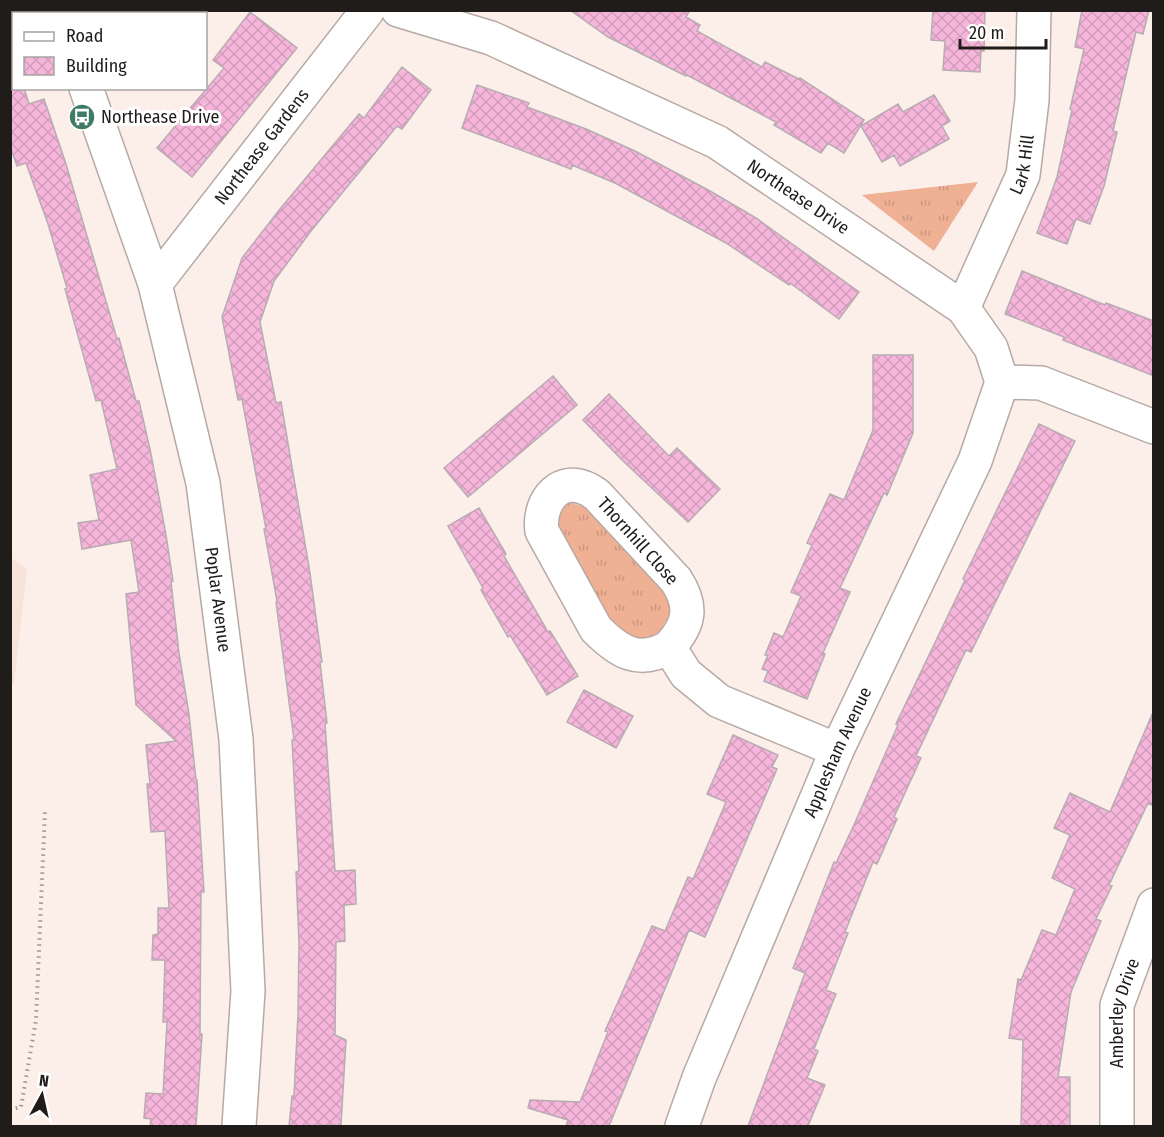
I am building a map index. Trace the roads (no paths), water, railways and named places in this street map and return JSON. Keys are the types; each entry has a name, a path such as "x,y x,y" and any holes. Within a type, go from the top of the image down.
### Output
{"street":[{"name":"Northease Gardens","path":"156,284 368,10"},
{"name":"Northease Drive","path":"398,10 486,24 717,142 963,308 991,348 1002,382"},
{"name":"Lark Hill","path":"963,308 1023,175 1032,100 1034,10"},
{"name":"Poplar Avenue","path":"87,90 156,284 203,483 237,739 248,991 239,1126"},
{"path":"1002,382 1041,383 1154,427"},
{"name":"Applesham Avenue","path":"682,1126 704,1067 837,750 975,460 1002,382"},
{"name":"Thornhill Close","path":"573,486 584,487 597,495 676,580 684,593 687,618 683,630 669,647 651,654 629,653 616,648 596,628 542,531 540,521 542,509 555,492 573,486"},
{"path":"669,647 686,674 719,700 837,750"},
{"name":"Amberley Drive","path":"1117,1126 1117,1005 1154,905"}],"place":[{"name":"Northease Drive","path":"82,117"}]}
